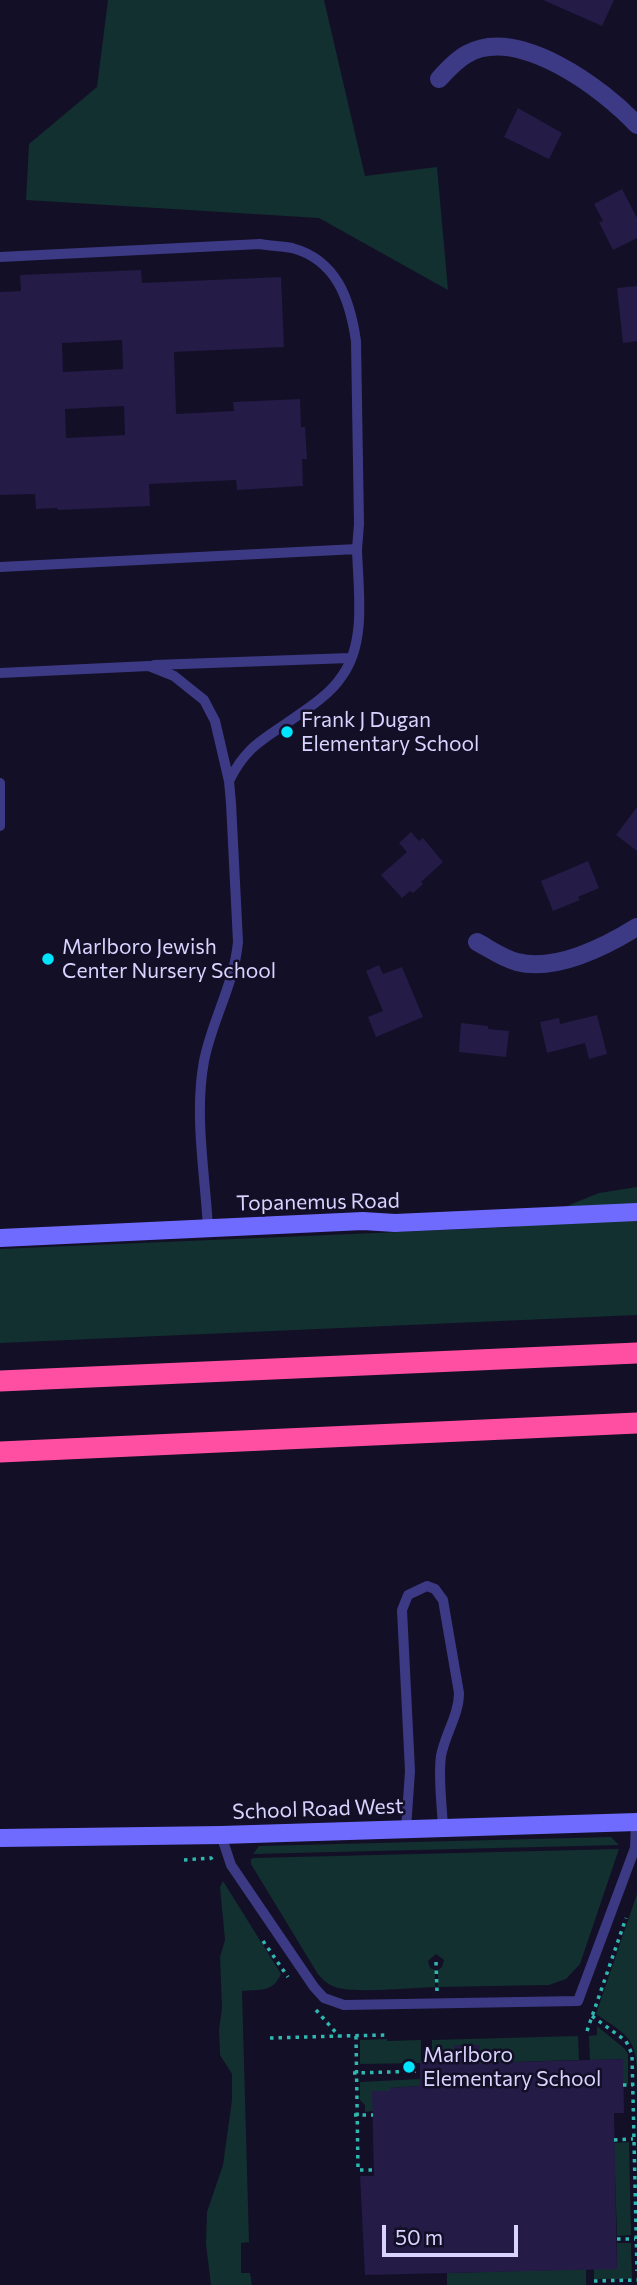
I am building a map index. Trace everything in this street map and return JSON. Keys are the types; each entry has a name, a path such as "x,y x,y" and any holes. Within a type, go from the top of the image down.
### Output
{"highway":[{"path":"0,1381 637,1353"},
{"path":"0,1452 637,1423"}],"street":[{"path":"439,79 468,54 496,48 511,49 559,66 591,84 637,125"},
{"path":"477,942 516,962 549,963 600,947 637,927"},
{"name":"Topanemus Road","path":"0,1238 208,1227 363,1221 395,1223 637,1212"},
{"name":"School Road West","path":"0,1839 637,1822"}],"lane":[{"path":"0,257 260,244 293,248 316,258 330,270 344,292 352,314 356,341 359,524 356,643 343,676 323,696 254,744 240,760 229,781"},
{"path":"0,567 357,549"},
{"path":"0,673 350,658"},
{"path":"149,666 174,676 204,700 215,720 229,781 238,942 236,965 204,1059 199,1099 208,1227"},
{"path":"0,783 0,826"},
{"path":"406,1829 410,1771 402,1610 408,1595 427,1587 435,1589 443,1600 459,1693 459,1706 444,1742 441,1759 443,1828"},
{"path":"221,1835 231,1865 324,1998 344,2005 578,2001 635,1848 637,1822"}],"path":[{"path":"587,2031 628,1913"},
{"path":"436,1962 437,2004"},
{"path":"592,2016 626,2041 632,2054 637,2271"},
{"path":"271,2038 339,2036"},
{"path":"356,2036 358,2170 374,2170"},
{"path":"355,2073 420,2071"},
{"path":"623,2085 633,2085"},
{"path":"356,2115 373,2115"},
{"path":"614,2140 634,2139"},
{"path":"617,2239 637,2239"},
{"path":"594,2281 637,2280"}],"green space":[{"path":"108,0 324,0 365,176 437,167 448,290 319,218 26,200 29,144 97,87"},
{"path":"637,1187 637,1315 0,1343 0,1249 515,1227 599,1193"},
{"path":"611,1837 619,1845 253,1854 259,1846"},
{"path":"619,1849 580,1964 566,1979 549,1985 438,1987 438,1970 444,1960 436,1954 428,1961 430,1968 435,1970 435,1987 372,1990 334,1987 318,1974 251,1864 251,1859 254,1858"},
{"path":"223,1881 281,1974 270,1987 242,1991 249,2242 241,2243 241,2273 250,2273 252,2285 211,2285 206,2244 207,2212 223,2165 232,2100 232,2074 220,2055 220,1957 225,1940 220,1887"},
{"path":"637,1894 637,2073 634,2051 627,2037 596,2014"},
{"path":"597,2026 628,2054 628,2084 623,2084 622,2059 590,2060 589,2036 597,2035"},
{"path":"578,2036 579,2060 480,2063 479,2045 454,2046 454,2051 441,2051 442,2063 432,2061 432,2040"},
{"path":"360,2040 421,2040 420,2063 360,2064"},
{"path":"420,2079 421,2086 373,2091 373,2111 365,2112 365,2105 360,2100 360,2082"},
{"path":"629,2142 631,2235 617,2236 614,2143"},
{"path":"617,2243 631,2243 632,2279 594,2279 594,2269 617,2269"},
{"path":"586,2269 586,2285 447,2285 447,2273"}],"building":[{"path":"543,0 614,0 602,26"},
{"path":"518,108 562,133 549,159 504,137"},
{"path":"622,189 637,218 637,238 613,250 599,222 603,221 594,204"},
{"path":"141,270 142,283 281,277 284,347 174,352 176,414 234,411 233,402 300,399 301,427 305,427 307,459 302,459 303,486 237,490 236,480 149,484 150,506 58,510 36,509 35,494 0,495 0,292 21,291 20,275","holes":["122,340 123,369 63,372 62,343","124,406 125,435 66,438 65,409"]},
{"path":"637,286 637,341 623,343 617,288"},
{"path":"637,807 637,851 616,835"},
{"path":"411,832 419,841 423,838 443,862 413,893 410,891 402,898 381,875 407,852 399,843"},
{"path":"588,861 599,888 578,897 580,900 553,911 541,881"},
{"path":"379,965 383,974 402,967 423,1017 376,1037 368,1017 383,1011 366,971"},
{"path":"597,1015 607,1054 589,1059 585,1043 547,1053 540,1022 559,1018 560,1024"},
{"path":"461,1023 509,1031 506,1057 459,1052"},
{"path":"479,2045 480,2063 623,2059 624,2113 614,2113 617,2269 365,2275 360,2176 374,2176 372,2091 420,2086 420,2061 442,2061 441,2051 454,2051 454,2046"}],"place":[{"name":"Frank J Dugan Elementary School","path":"287,732"},
{"name":"Marlboro Jewish Center Nursery School","path":"48,959"},
{"name":"Marlboro Elementary School","path":"409,2067"}]}
